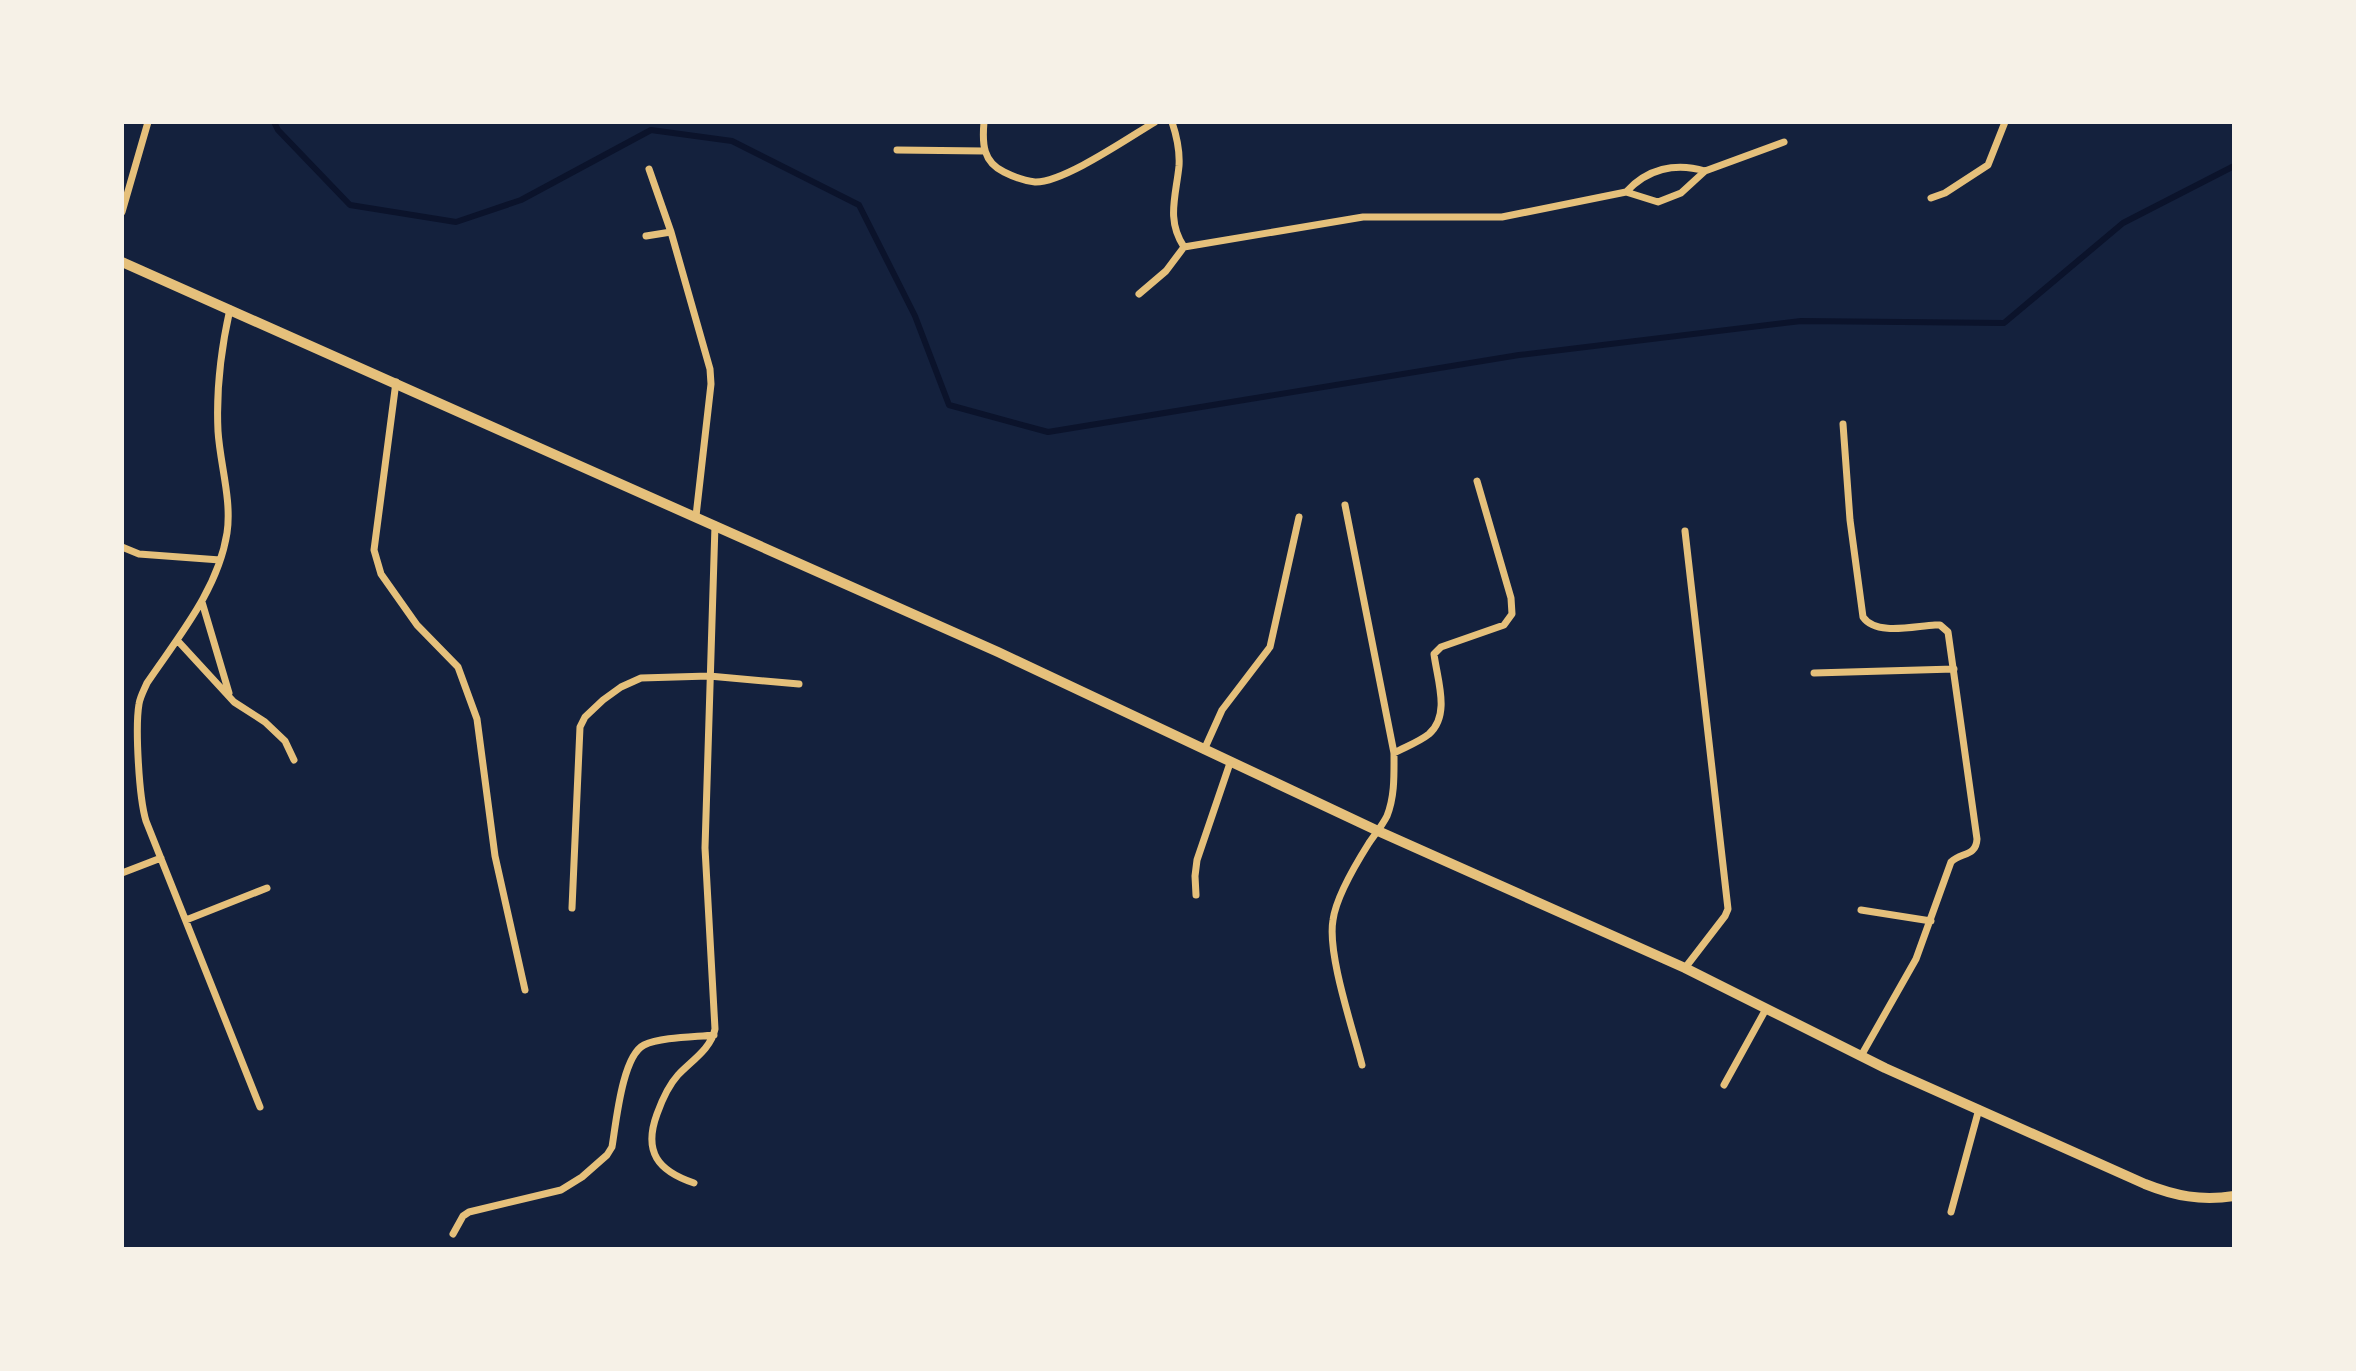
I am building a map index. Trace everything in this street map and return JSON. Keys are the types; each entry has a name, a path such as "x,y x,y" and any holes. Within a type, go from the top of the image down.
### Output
{"street":[{"path":"122,212 148,122"},
{"path":"985,122 984,151 991,163 1023,180 1045,181 1059,177 1155,122"},
{"path":"1172,122 1179,155 1172,216 1178,239 1184,247"},
{"path":"1931,198 1945,193 1988,165 2005,122"},
{"path":"1139,294 1166,271 1184,247 1363,217 1502,217 1626,192 1658,202 1681,193 1705,171 1784,142"},
{"path":"897,150 984,151"},
{"path":"1626,192 1642,177 1657,170 1686,166 1705,171"},
{"path":"649,169 671,232 711,377 696,516"},
{"path":"646,236 671,232"},
{"path":"122,262 1023,664 1378,831 1685,968 1861,1056 2165,1192 2198,1199 2234,1196"},
{"path":"230,309 220,368 218,405 218,433 228,516 226,541 202,602 145,688 138,715 143,812 260,1107"},
{"path":"396,382 374,550 381,574 417,625 458,667 477,719 495,856 525,990"},
{"path":"1843,424 1850,520 1863,617 1867,623 1881,628 1935,625 1945,628 1950,637 1977,845 1970,853 1951,862 1916,959 1861,1056"},
{"path":"1394,753 1429,734 1440,719 1441,704 1434,654 1441,647 1504,625 1512,614 1511,598 1477,481"},
{"path":"1345,505 1394,753 1391,805 1367,846 1338,903 1333,919 1332,937 1338,969 1362,1065"},
{"path":"1204,750 1222,710 1270,646 1299,517"},
{"path":"694,1183 670,1173 658,1162 653,1152 651,1137 655,1118 668,1088 708,1045 714,1035 716,1023 705,848 715,525"},
{"path":"1685,531 1728,906 1725,916 1685,968"},
{"path":"122,547 139,554 220,559"},
{"path":"202,602 234,702 265,722 285,741 294,760"},
{"path":"177,640 231,696"},
{"path":"1814,673 1954,669"},
{"path":"572,908 582,721 603,699 641,678 709,676 799,684"},
{"path":"1196,895 1197,860 1230,762"},
{"path":"122,873 161,858"},
{"path":"186,920 267,888"},
{"path":"1861,910 1931,921"},
{"path":"1724,1085 1766,1009"},
{"path":"453,1234 463,1216 469,1212 561,1190 582,1177 607,1155 612,1147 628,1065 637,1050 653,1043 714,1035"},
{"path":"1951,1212 1979,1109"}],"waterway":[{"path":"274,122 278,130 350,205 456,222 521,200 651,130 732,141 859,205 915,316 949,405 1048,432 1519,355 1801,321 2004,323 2123,223 2234,166"}]}
